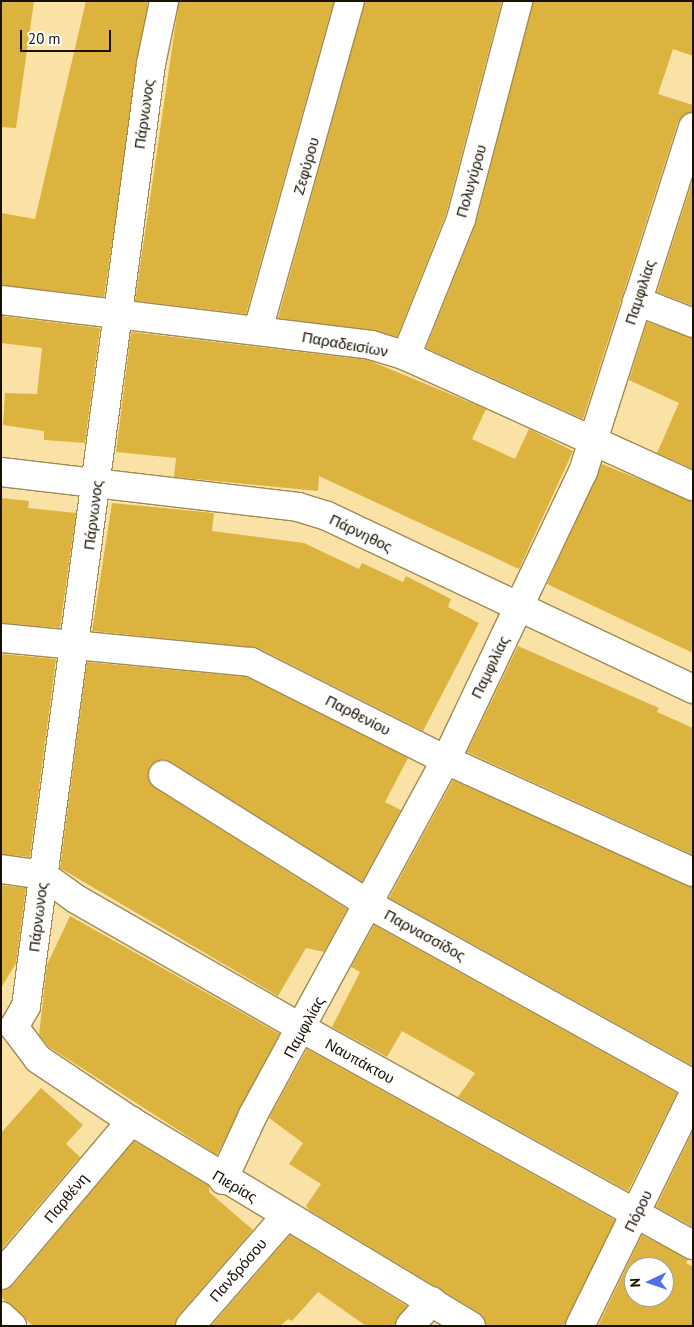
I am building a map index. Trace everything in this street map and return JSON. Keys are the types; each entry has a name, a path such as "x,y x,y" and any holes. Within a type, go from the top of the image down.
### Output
{"street":[{"name":"Πάρνωνος","path":"8,1026 26,1006 77,644 116,318 150,64 164,1"},
{"name":"Ζεφύρου","path":"258,330 350,1"},
{"name":"Πολυγύρου","path":"406,356 461,219 518,1"},
{"name":"Παμφιλίας","path":"223,1180 252,1116 303,1029 446,760 583,472 693,127"},
{"name":"Παραδεισίων","path":"1,300 116,318 258,330 371,345 406,356 593,439 693,486"},
{"path":"637,301 693,323"},
{"name":"Πάρνηθος","path":"1,472 298,507 327,516 518,609 693,689"},
{"name":"Παρθενίου","path":"1,638 251,662 446,760 693,872"},
{"name":"Παρνασσίδος","path":"163,775 370,905 693,1084"},
{"name":"Ναυπάκτου","path":"1,869 43,875 76,899 303,1029 693,1244"},
{"name":"Πιερίας","path":"8,1026 38,1058 131,1121 223,1180 287,1215 471,1326"},
{"name":"Πόρου","path":"580,1326 637,1214 693,1095"},
{"name":"Παρθένη","path":"1,1276 131,1121"},
{"name":"Πανδρόσου","path":"190,1326 287,1215"},
{"path":"410,1326 432,1301"},
{"path":"1,1316 12,1326"}],"building":[{"path":"1,1 34,1 16,128 1,127"},
{"path":"86,1 148,1 104,297 1,285 1,213 35,219"},
{"path":"179,1 334,1 246,314 135,301"},
{"path":"365,1 502,1 446,214 397,337 278,318"},
{"path":"533,1 693,1 693,56 673,49 658,94 693,105 693,112 678,122 583,419 426,348 476,223"},
{"path":"693,179 693,306 657,292"},
{"path":"1,316 100,328 85,443 44,440 44,431 3,425 5,393 37,394 42,348 1,343"},
{"path":"647,322 693,338 693,469 657,453 679,403 629,380"},
{"path":"131,332 368,360 486,409 472,439 515,459 529,429 573,451 519,569 319,476 318,491 174,477 176,458 116,452"},
{"path":"602,464 693,501 693,653 547,584"},
{"path":"1,498 29,501 28,508 76,513 60,628 1,623"},
{"path":"112,503 214,513 212,531 304,543 359,569 362,563 403,582 406,576 451,599 448,607 479,623 423,731 258,648 92,631"},
{"path":"518,646 659,708 657,712 693,728 693,855 467,752"},
{"path":"1,654 56,659 30,857 1,854"},
{"path":"87,662 247,677 408,758 385,802 401,810 362,882 171,762 156,761 150,767 149,782 155,788 347,909 324,952 306,948 278,996 60,868"},
{"path":"453,780 693,887 693,1066 389,898"},
{"path":"1,885 26,888 16,963 1,988"},
{"path":"70,916 280,1034 217,1155 49,1047 39,1035 47,965"},
{"path":"374,925 677,1093 628,1191 458,1097 475,1073 402,1031 387,1057 332,1027 360,972 351,967"},
{"path":"307,1049 615,1220 565,1326 487,1326 479,1313 309,1210 306,1206 321,1184 289,1164 303,1143 269,1118"},
{"path":"41,1088 83,1125 66,1144 80,1157 1,1250 1,1133"},
{"path":"693,1131 693,1227 656,1207"},
{"path":"134,1141 209,1186 209,1192 253,1230 178,1316 175,1326 33,1326 1,1297 1,1290 13,1285"},
{"path":"290,1235 407,1306 395,1326 366,1326 318,1292 292,1321 288,1319 280,1326 211,1326"},
{"path":"642,1235 688,1259 686,1263 693,1267 693,1326 598,1326 624,1272 624,1307 674,1307 674,1257 631,1257"}]}
